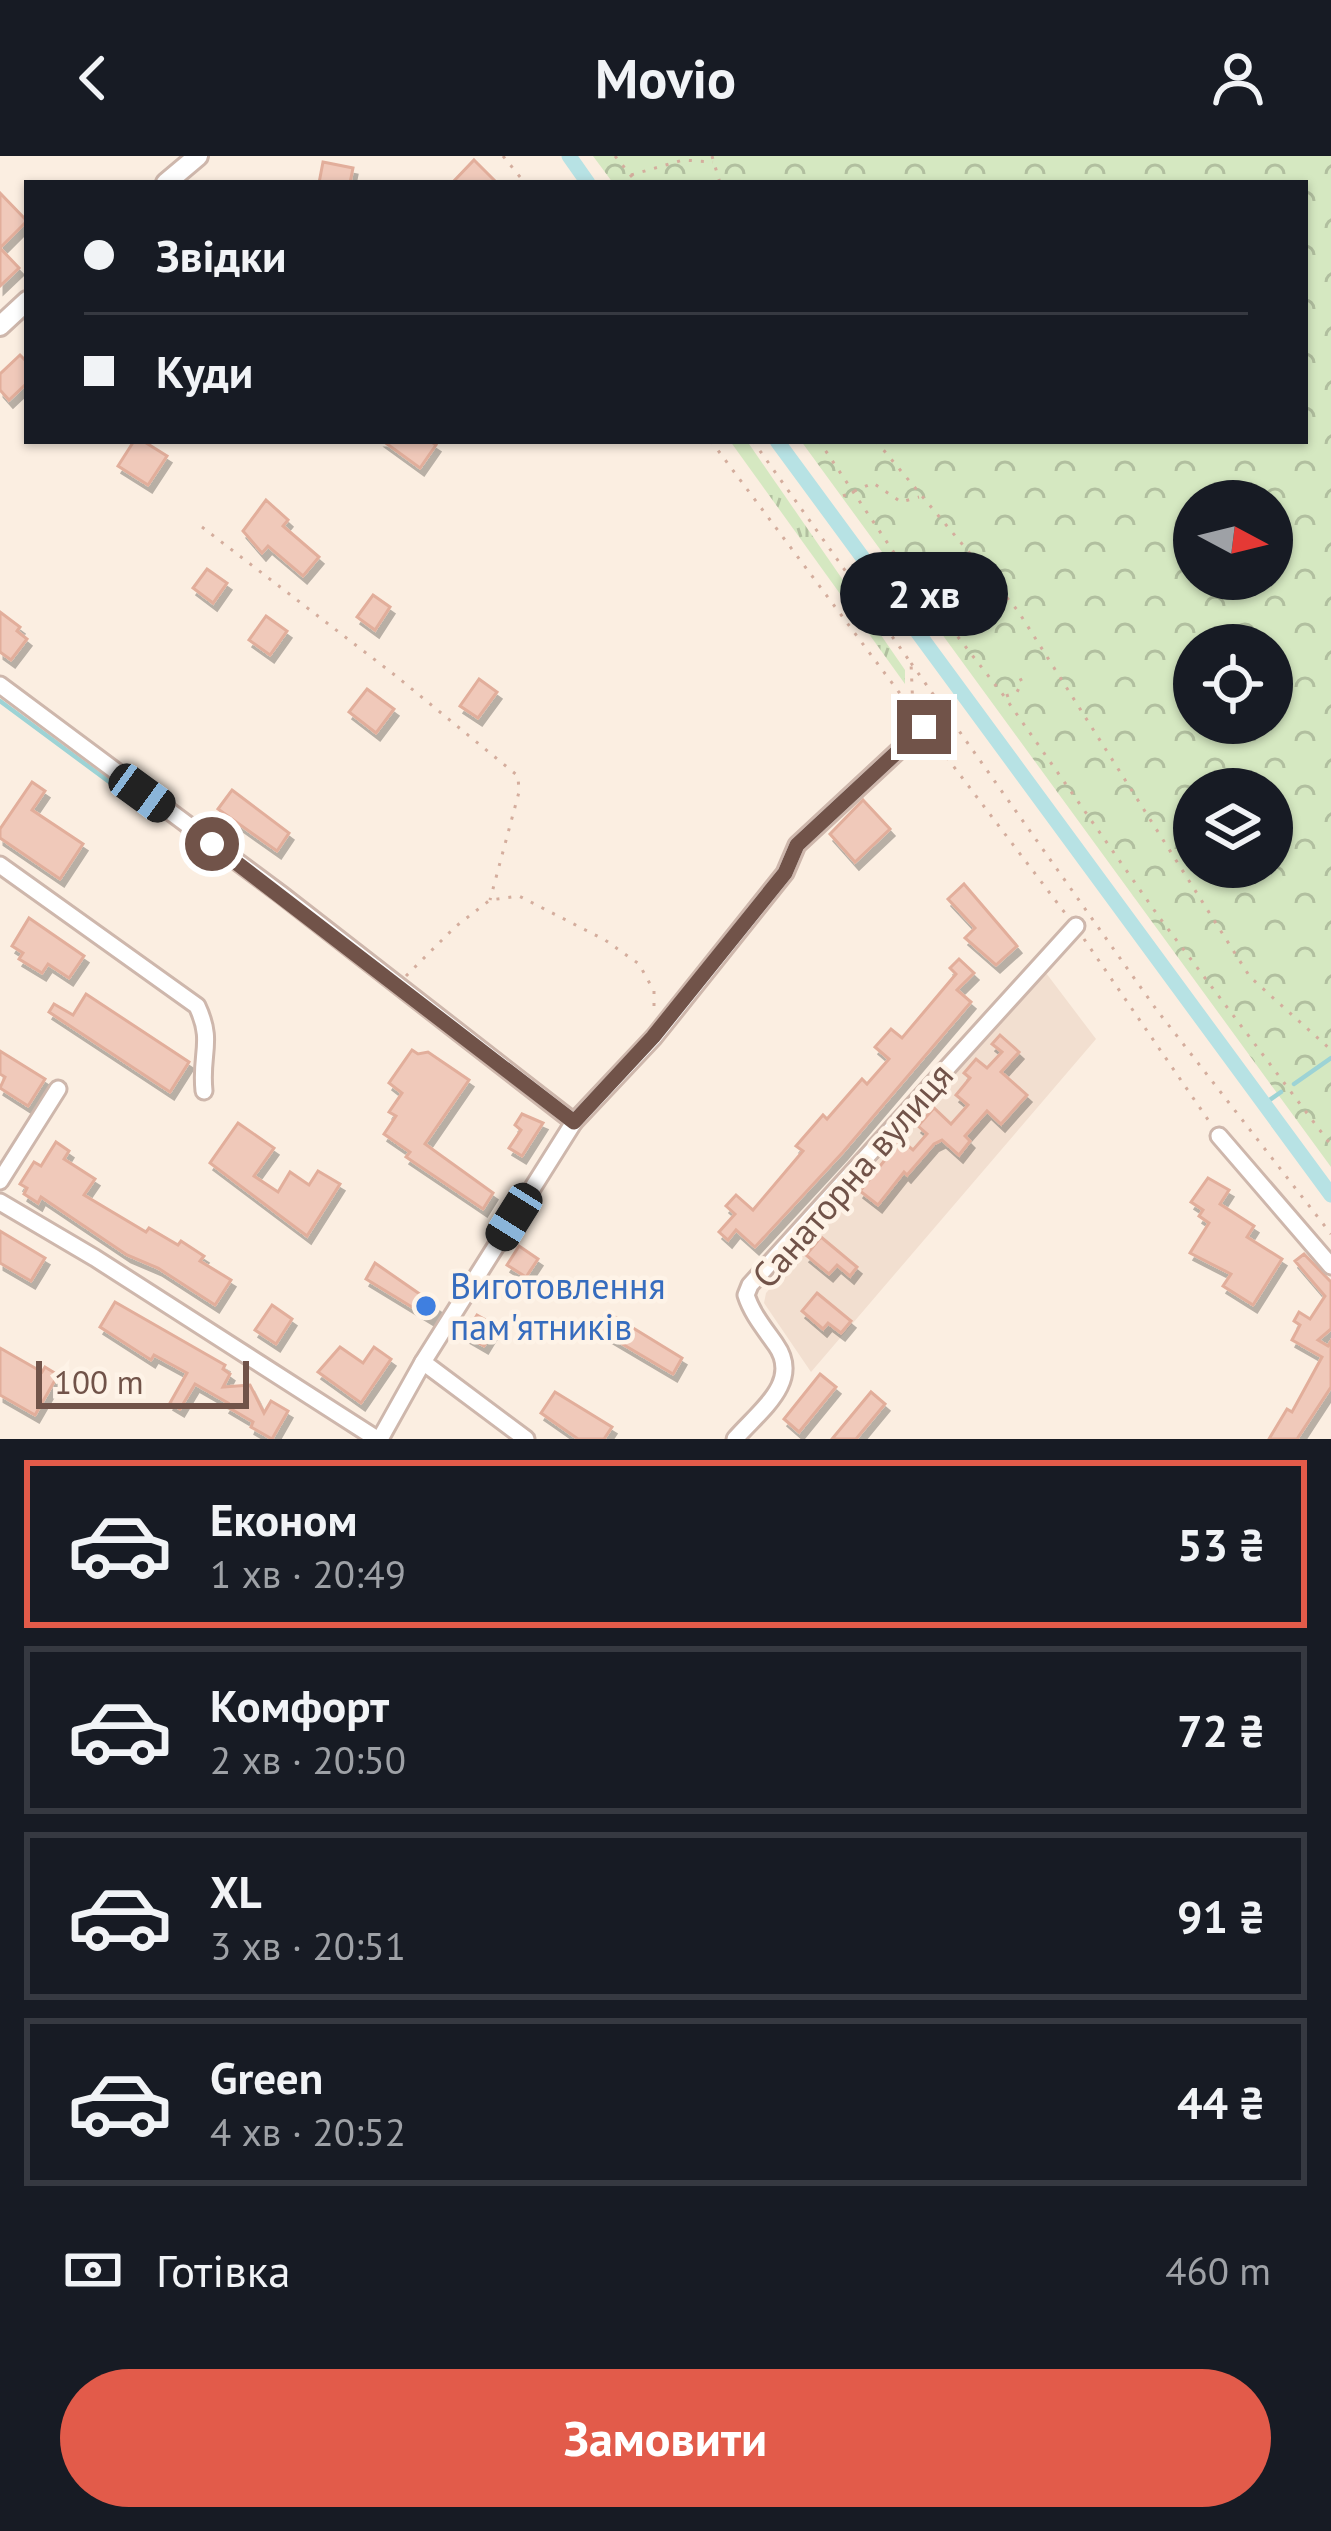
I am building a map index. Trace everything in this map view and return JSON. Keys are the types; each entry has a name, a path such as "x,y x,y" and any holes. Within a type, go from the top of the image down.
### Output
{"street":[{"path":"170,180 198,156"},
{"path":"1,324 24,304"},
{"path":"0,686 574,1122"},
{"path":"0,1202 378,1439 574,1122 653,1037 785,873 797,845 924,727"},
{"path":"0,865 197,1006 210,1033 202,1066 204,1090"},
{"name":"Санаторна вулиця","path":"735,1439 783,1383 787,1371 787,1359 750,1307 746,1295 751,1285 1076,926"},
{"path":"0,1181 58,1089"},
{"path":"1219,1136 1331,1266"},
{"path":"423,1362 526,1439"}],"path":[{"path":"503,156 523,180"},
{"path":"615,156 634,180"},
{"path":"631,176 683,160 713,159"},
{"path":"713,444 924,727"},
{"path":"755,444 1156,1009 1331,1234"},
{"path":"821,444 905,569 1004,696 1159,917 1331,1144"},
{"path":"878,444 1018,611 1250,976 1331,1050"},
{"path":"844,496 873,483 901,502 920,496"},
{"path":"202,527 396,676 440,716 511,766 518,776 519,791 490,899"},
{"path":"911,663 914,711"},
{"path":"1004,696 1017,692 1022,682 1017,672"},
{"path":"398,984 490,899 519,896 605,940 639,964 654,991 653,1037"}],"shaded area":[{"path":"1043,969 1096,1039 811,1372 764,1303 766,1293"}],"green space":[{"path":"593,156 1331,156 1331,1167 803,444 1308,444 1308,180 611,180"},
{"path":"732,444 749,444 905,670 905,684"}],"building":[{"path":"474,160 494,180 455,180"},
{"path":"323,162 353,168 351,180 320,180"},
{"path":"0,193 24,218 24,224 0,248"},
{"path":"0,248 19,268 0,286"},
{"path":"20,355 24,359 24,386 9,400 0,390 0,374"},
{"path":"132,444 148,444 167,456 148,485 118,466"},
{"path":"387,444 436,445 420,468"},
{"path":"266,500 288,520 283,526 319,557 303,576 268,546 262,553 243,531"},
{"path":"207,569 227,583 213,603 193,588"},
{"path":"373,595 390,607 375,630 357,617"},
{"path":"0,612 27,639 11,660 0,652"},
{"path":"266,616 287,631 270,655 249,640"},
{"path":"479,679 497,692 478,718 460,706"},
{"path":"367,689 394,709 376,733 349,712"},
{"path":"32,782 45,791 32,810 83,844 60,879 0,838 0,829"},
{"path":"232,790 289,833 277,851 218,809"},
{"path":"863,800 890,829 855,862 830,834"},
{"path":"964,884 1017,946 996,965 965,938 975,928 948,899"},
{"path":"29,918 84,956 69,978 48,964 42,973 19,959 23,953 12,946"},
{"path":"959,959 974,973 957,990 971,1002 755,1247 736,1230 728,1240 719,1232 735,1214 726,1206 736,1195 753,1210 803,1151 796,1146 823,1115 827,1119 862,1079 867,1084 889,1059 875,1047 891,1029 902,1038 956,974 950,968"},
{"path":"86,994 189,1062 170,1092 49,1012 54,1004 73,1015"},
{"path":"1000,1035 1019,1052 1001,1072 1027,1095 1001,1124 987,1111 965,1136 970,1141 959,1155 942,1140 934,1144 878,1205 860,1191 901,1140 913,1150 927,1134 918,1126 934,1108 951,1124 968,1105 956,1095 970,1078 964,1073 976,1059 987,1068 1002,1052 992,1044"},
{"path":"412,1050 428,1052 469,1080 425,1144 493,1193 483,1209 406,1157 410,1152 384,1134 396,1116 389,1112 402,1093 389,1083"},
{"path":"0,1051 45,1079 28,1106 0,1088 5,1077 0,1074"},
{"path":"522,1114 543,1123 522,1156 509,1148 521,1130 515,1125"},
{"path":"238,1123 274,1148 254,1176 278,1192 290,1172 309,1185 318,1171 340,1184 307,1236 210,1163"},
{"path":"56,1142 69,1151 64,1159 95,1179 84,1195 146,1232 149,1228 178,1245 181,1241 204,1256 200,1261 231,1280 215,1305 158,1268 127,1255 41,1197 38,1203 24,1194 27,1188 20,1184 34,1162 41,1166"},
{"path":"1208,1178 1229,1190 1220,1204 1254,1226 1247,1237 1282,1259 1253,1305 1223,1286 1231,1274 1190,1253 1209,1223 1199,1216 1203,1210 1191,1202"},
{"path":"0,1231 45,1258 31,1281 0,1263"},
{"path":"821,1237 857,1267 850,1276 837,1265 829,1274 806,1255"},
{"path":"519,1246 538,1259 526,1277 507,1265"},
{"path":"1304,1254 1331,1282 1331,1329 1318,1340 1328,1346 1331,1341 1331,1387 1297,1439 1269,1439 1287,1409 1292,1412 1322,1357 1292,1340 1300,1325 1294,1321 1299,1312 1310,1319 1325,1296 1295,1261"},
{"path":"375,1263 437,1306 430,1318 366,1279"},
{"path":"817,1293 851,1321 841,1333 828,1323 823,1329 802,1311"},
{"path":"115,1302 225,1365 223,1369 230,1374 223,1387 250,1385 264,1413 271,1401 288,1411 272,1439 251,1427 253,1422 228,1403 195,1384 180,1409 170,1403 187,1373 154,1355 151,1360 100,1327"},
{"path":"272,1305 292,1319 276,1344 255,1330"},
{"path":"607,1312 682,1358 673,1374 597,1329"},
{"path":"477,1315 496,1326 484,1346 465,1335"},
{"path":"340,1347 363,1363 374,1347 391,1359 361,1403 318,1372"},
{"path":"0,1348 42,1372 45,1367 58,1375 35,1415 0,1395"},
{"path":"820,1374 836,1387 799,1432 784,1419"},
{"path":"555,1392 612,1427 604,1439 578,1439 541,1413"},
{"path":"871,1392 885,1404 856,1439 832,1439"}],"waterway":[{"path":"569,156 586,180"},
{"path":"779,444 1331,1195"},
{"path":"0,701 158,818"},
{"path":"1294,1084 1331,1058"},
{"path":"1264,1104 1281,1092"}],"place":[{"name":"Виготовлення пам'ятників","path":"426,1306"}],"route":[{"path":"212,844 574,1122 653,1037 785,873 797,845 924,727"}]}
